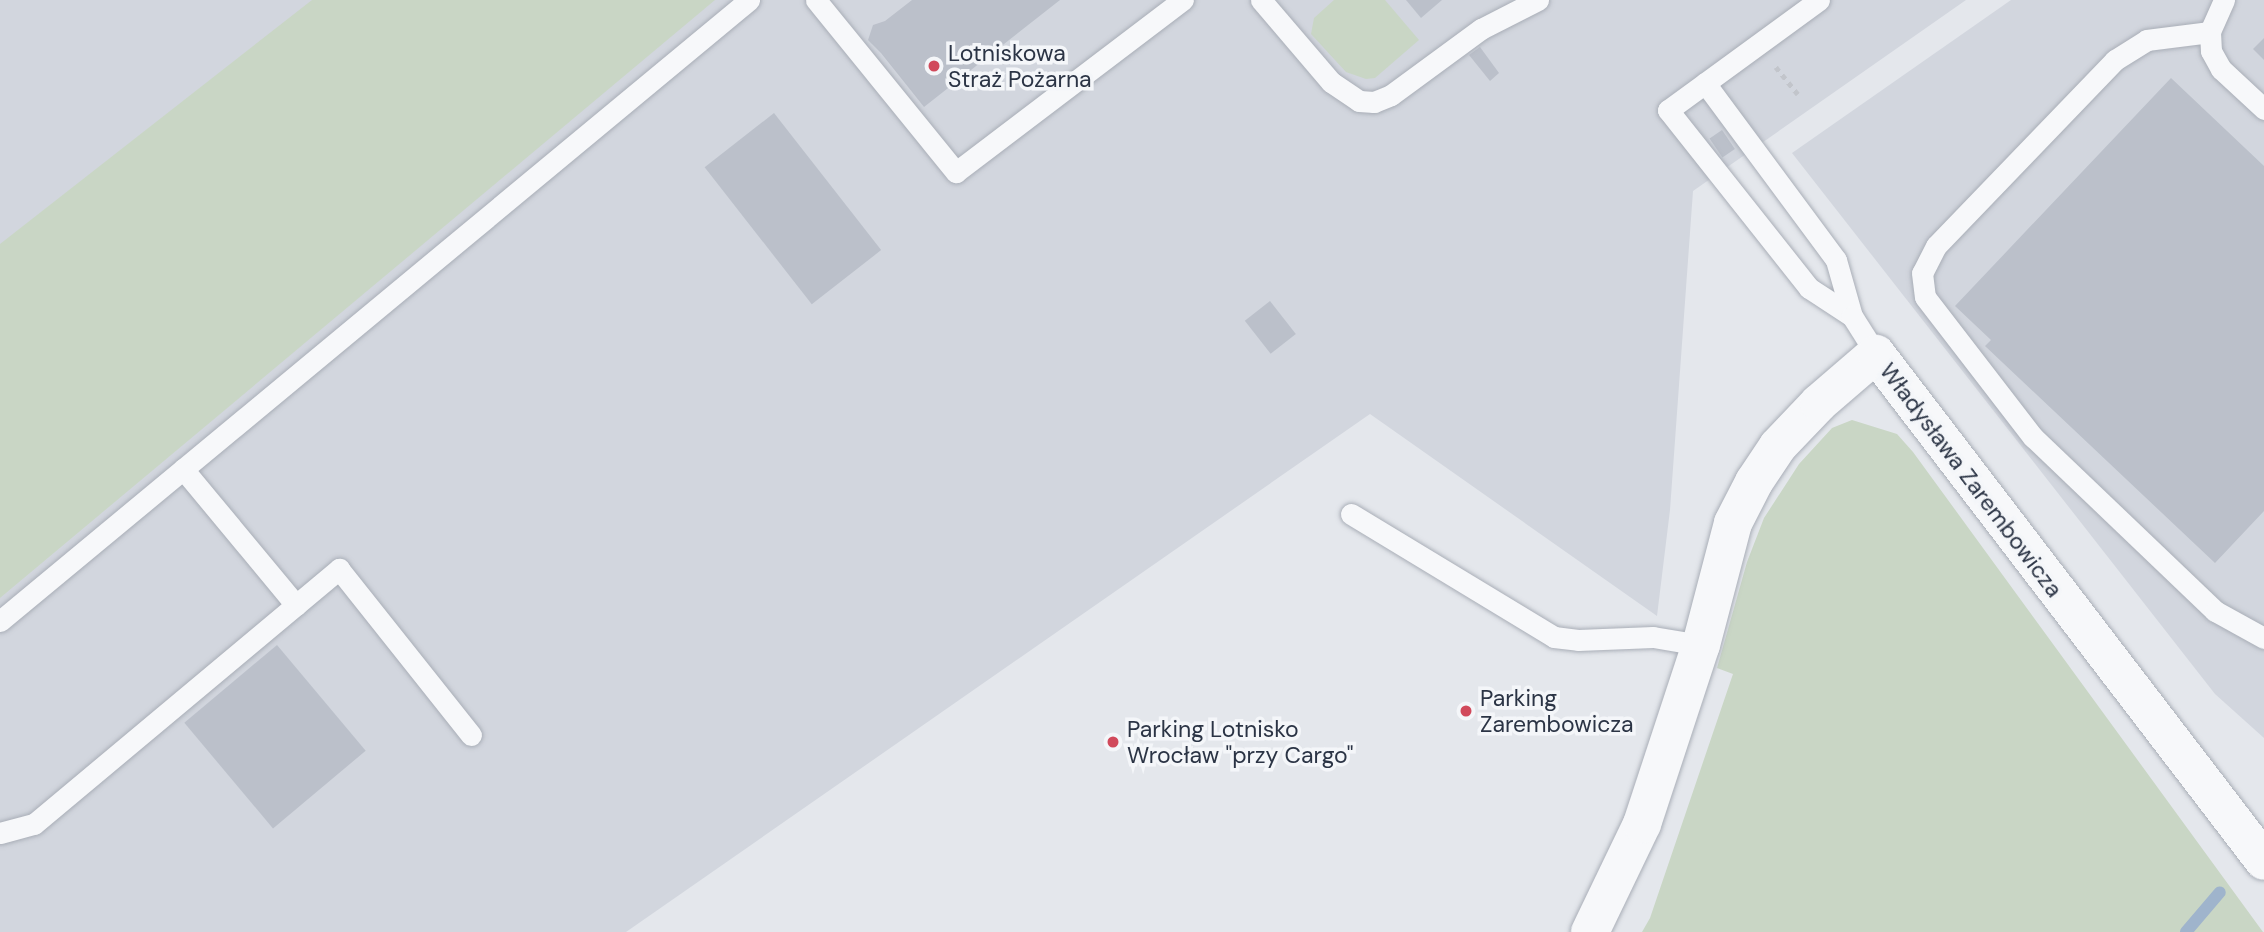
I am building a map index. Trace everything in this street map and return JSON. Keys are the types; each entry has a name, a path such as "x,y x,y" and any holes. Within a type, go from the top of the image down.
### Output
{"street":[{"name":"Władysława Zarembowicza","path":"1590,932 1642,824 1701,645 1733,523 1754,482 1778,446 1819,403 1876,354 2264,861"}],"lane":[{"path":"0,621 749,0"},
{"path":"816,0 956,172 1183,0"},
{"path":"1261,0 1331,82 1359,101 1374,102 1391,95 1482,29 1538,0"},
{"path":"1819,0 1668,110 1809,288 1852,316"},
{"path":"2224,0 2210,32 2211,51 2221,69 2264,109"},
{"path":"2210,32 2147,40 2115,60 1936,246 1922,273 1924,297 2033,437 2215,611 2264,638"},
{"path":"1705,83 1836,260 1852,316 1876,354"},
{"path":"183,470 296,605"},
{"path":"1351,514 1554,637 1578,640 1653,637 1701,645"},
{"path":"0,833 34,824 339,569 471,735"}],"shaded area":[{"path":"0,0 1966,0 1693,191 1670,510 1657,616 1370,414 626,932 0,932"},
{"path":"2011,0 2264,0 2264,738 2215,694 1792,153"}],"green space":[{"path":"312,0 715,0 0,598 0,244"},
{"path":"1334,0 1385,0 1419,40 1375,78 1366,79 1346,72 1311,34 1314,18"},
{"path":"1852,420 1897,434 1913,452 2263,932 1642,932 1650,918 1733,674 1717,668 1747,562 1764,518 1799,464 1832,428"}],"building":[{"name":"Lotniskowa Straż Pożarna","path":"912,0 1060,0 924,107 868,40 873,25 885,21"},
{"path":"1406,0 1442,0 1421,18"},
{"path":"2264,38 2264,60 2253,49"},
{"path":"1480,47 1499,73 1490,81 1469,55"},
{"path":"2171,78 2264,166 2264,511 2215,563 1985,346 1991,340 1955,306"},
{"path":"774,113 881,250 812,304 705,167"},
{"path":"1722,130 1735,149 1722,157 1710,138"},
{"path":"1270,301 1296,334 1271,354 1245,321"},
{"path":"277,645 366,751 273,828 184,723"}],"waterway":[{"path":"2186,932 2220,892"}],"place":[{"name":"Lotniskowa Straż Pożarna","path":"934,66"},
{"name":"Parking Zarembowicza","path":"1466,711"},
{"name":"Parking Lotnisko Wrocław \"przy Cargo\"","path":"1113,742"}]}
